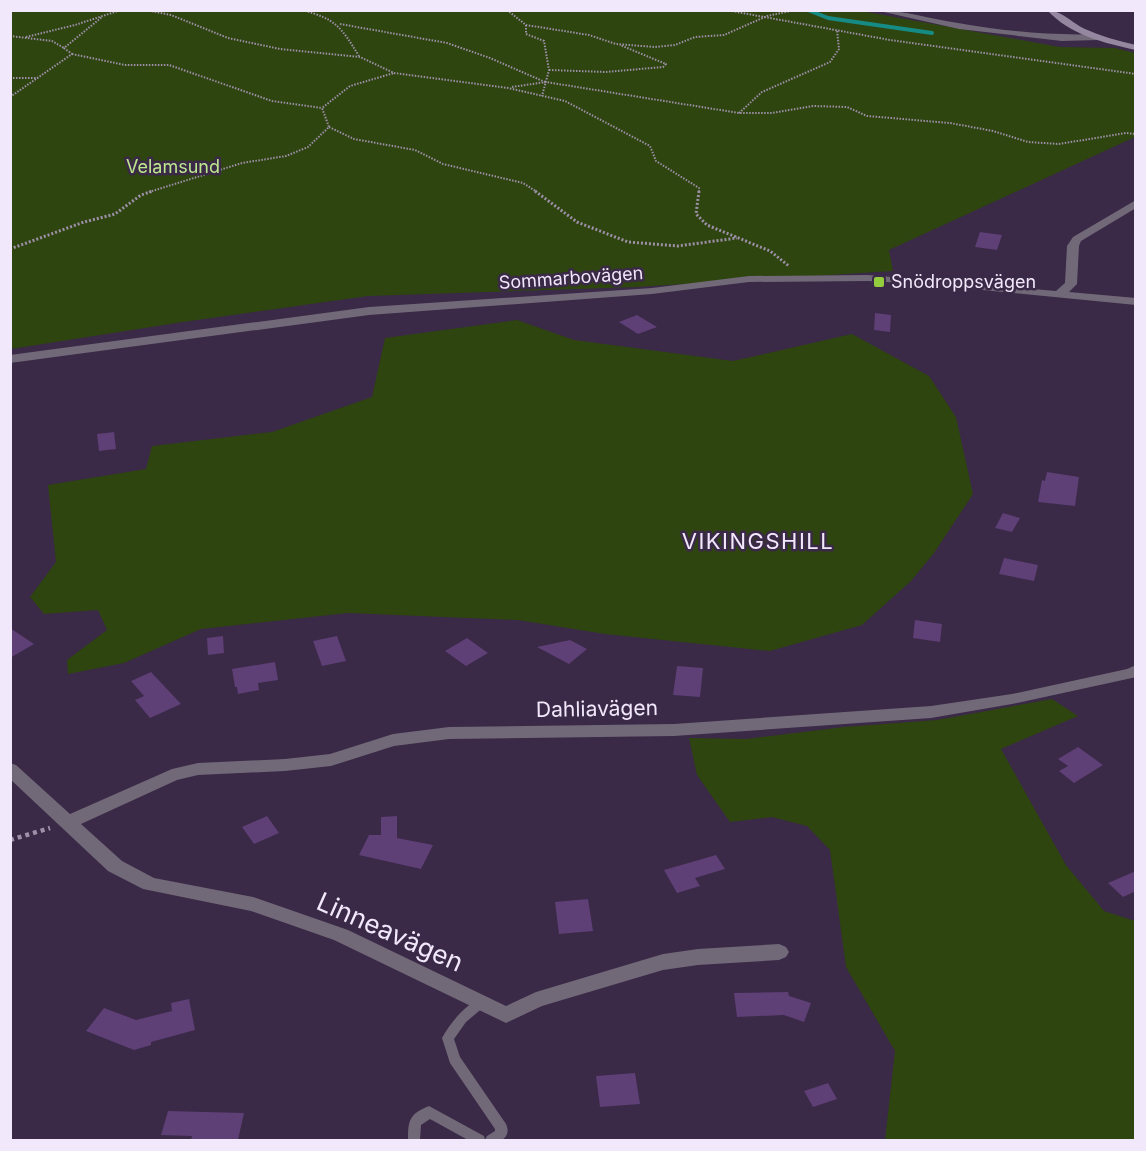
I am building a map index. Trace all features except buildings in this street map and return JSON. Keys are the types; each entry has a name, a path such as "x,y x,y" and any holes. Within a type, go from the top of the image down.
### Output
{"street":[{"path":"879,10 970,27 1062,38 1098,38"},
{"path":"1051,10 1060,18 1098,38 1136,48"},
{"path":"1058,295 1071,284 1073,246 1077,239 1136,203"},
{"name":"Sommarbovägen","path":"10,358 369,311 652,291 749,279 922,281 1136,302"},
{"name":"Dahliavägen","path":"68,822 172,775 198,769 285,765 332,760 393,740 450,733 674,730 931,712 1012,699 1134,673"},
{"name":"Linneavägen","path":"10,769 115,866 150,884 254,904 340,935 506,1015 536,1000 663,962 698,957 779,952"}],"lane":[{"path":"481,1003 462,1019 448,1038 454,1059 501,1128 501,1134 492,1140"},
{"path":"414,1140 415,1122 429,1112 479,1140"}],"path":[{"path":"26,37 121,10"},
{"path":"146,10 171,15 228,38 280,49 360,57 394,73 508,88 566,101 650,146 656,161 699,188 696,214 707,225 770,250 804,279"},
{"path":"302,10 329,17 340,24 364,32 394,32 464,47 546,82 739,113 772,113 813,106 847,107 867,116 950,123 993,130 1028,142 1059,144 1126,133 1136,134"},
{"path":"507,10 526,25 589,35 666,64 663,67 608,72 549,70"},
{"path":"726,10 890,40 1136,74"},
{"path":"616,44 655,47 675,45 695,37 724,35 767,16 795,10"},
{"path":"64,48 102,17"},
{"path":"340,24 360,57"},
{"path":"526,25 526,34 544,41 549,70 542,96"},
{"path":"739,113 762,92 830,62 839,49 837,30"},
{"path":"10,36 51,41 72,54 125,65 169,65 272,101 322,108 350,86 394,73"},
{"path":"10,97 72,54"},
{"path":"10,78 39,78"},
{"path":"508,88 546,82"},
{"path":"322,108 329,127 354,139 415,150 443,164 523,183 577,222 628,242 678,246 737,238"},
{"path":"10,249 84,222 115,214 141,195 189,178 242,163 286,156 308,147 329,127"},
{"path":"10,840 68,822"}],"green space":[{"name":"Velamsund","path":"856,10 1060,47 1115,48 1135,53 1135,137 889,250 893,271 637,287 368,296 11,349 11,11"},
{"path":"517,320 574,340 733,361 852,334 929,376 956,417 973,494 934,553 911,581 862,625 770,651 605,634 518,620 348,613 201,629 124,663 68,674 67,660 107,630 98,610 44,614 30,597 56,562 48,485 146,469 152,446 272,432 372,397 385,338"},
{"path":"1052,699 1078,716 1001,749 1066,865 1104,911 1135,921 1135,1140 885,1140 895,1051 846,967 830,850 807,826 772,817 730,822 697,775 689,738 746,739 844,727 937,720"}],"waterway":[{"path":"808,10 828,18 932,33"}],"place":[{"name":"Snödroppsvägen","path":"879,282"}],"district":[{"name":"VIKINGSHILL","path":"758,541"}]}
